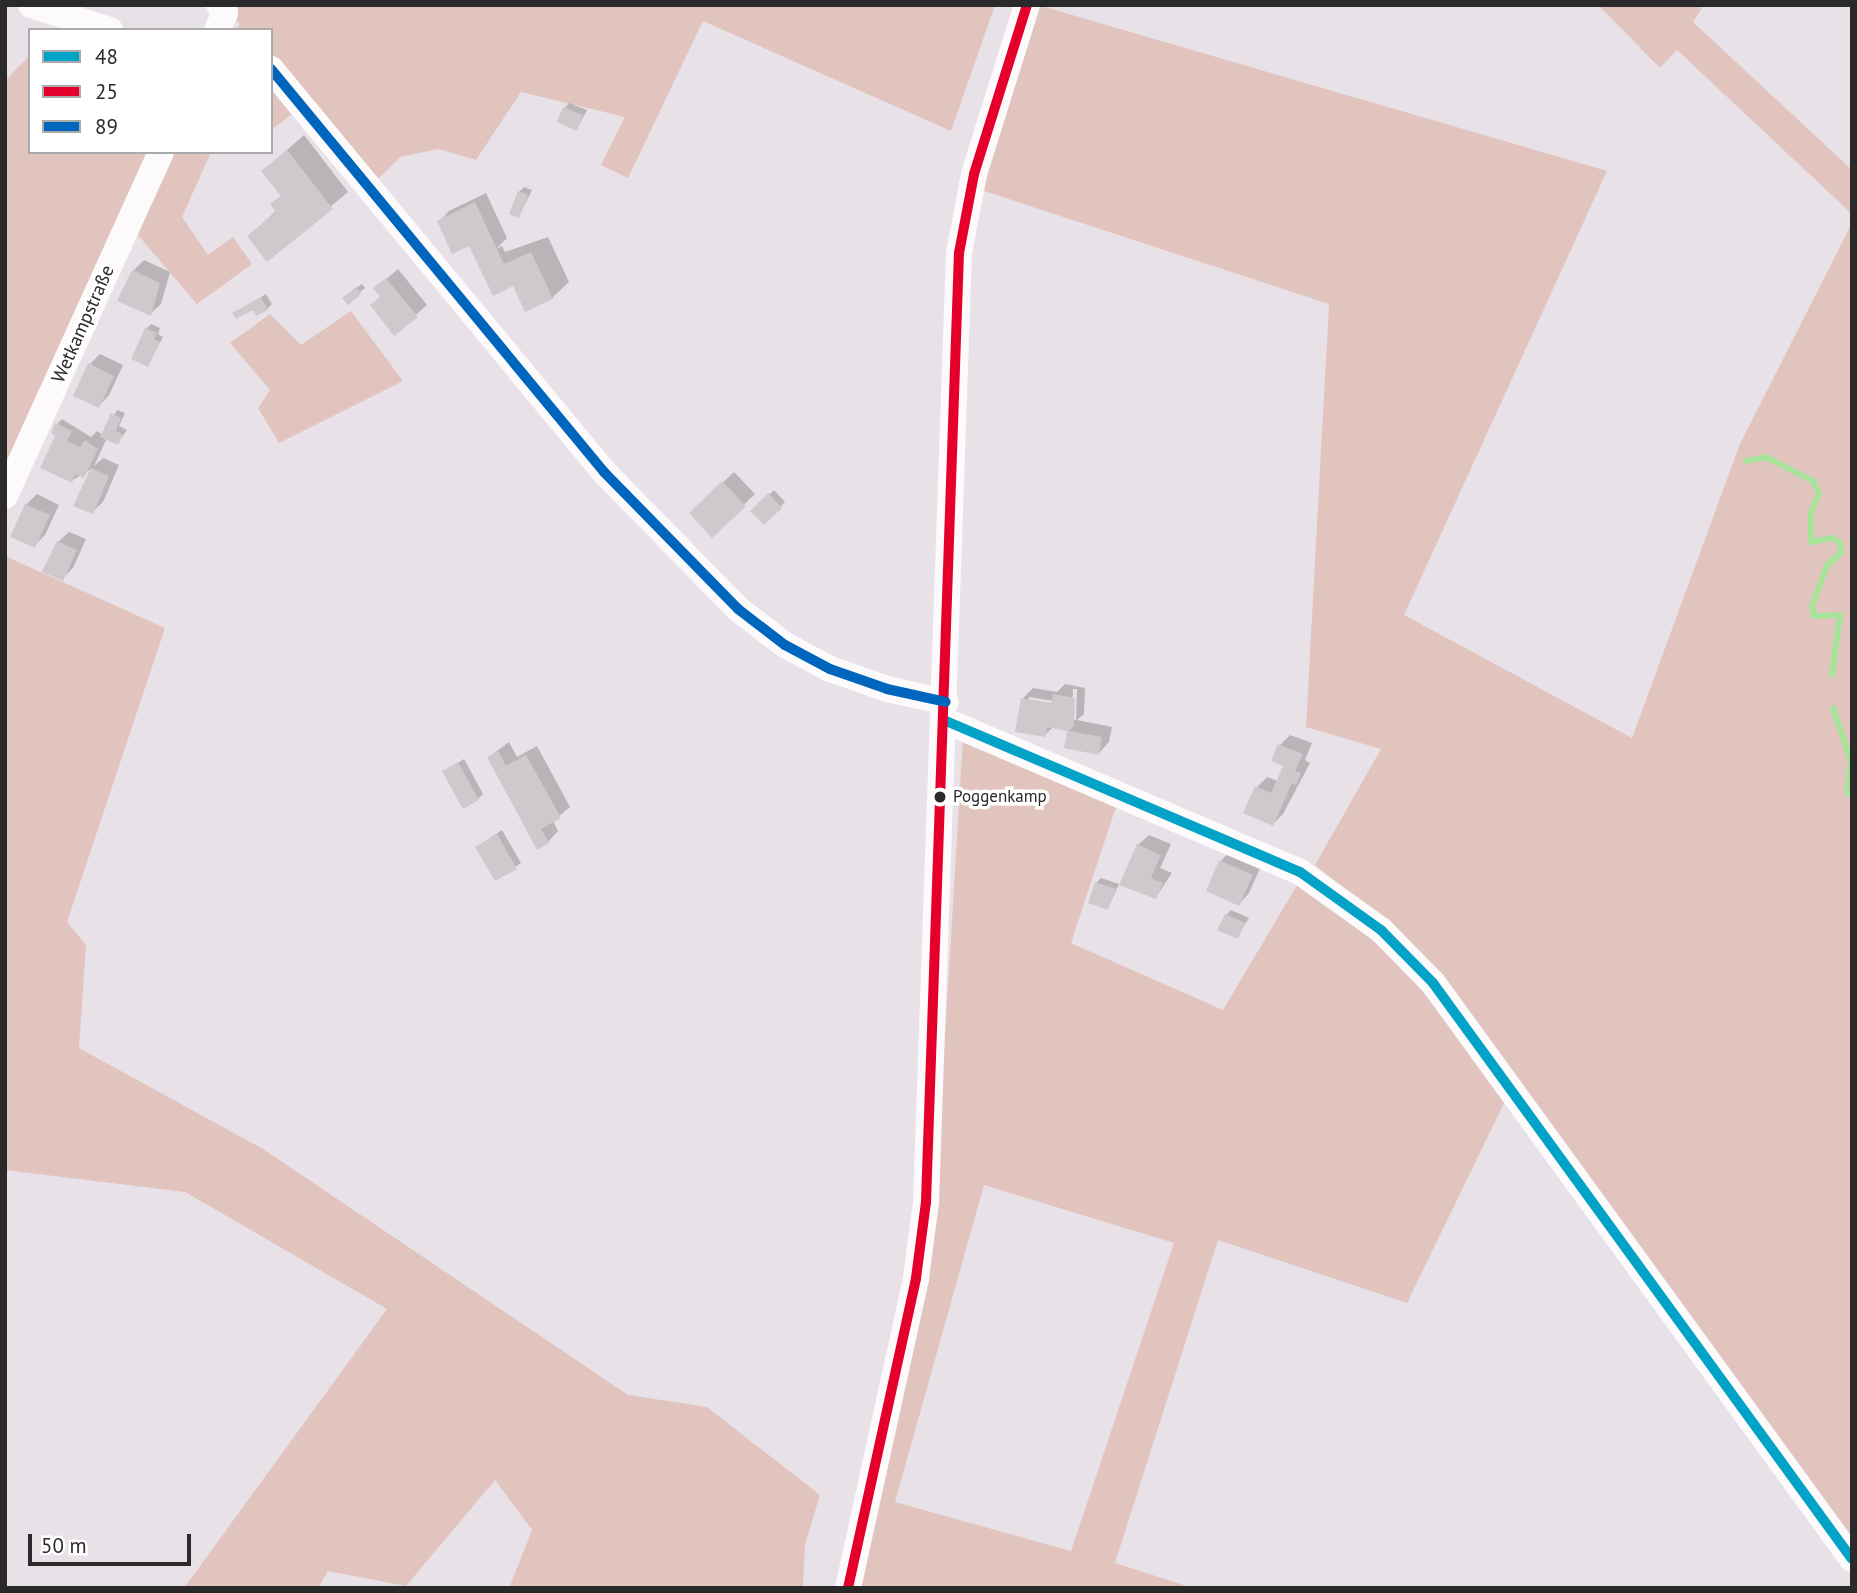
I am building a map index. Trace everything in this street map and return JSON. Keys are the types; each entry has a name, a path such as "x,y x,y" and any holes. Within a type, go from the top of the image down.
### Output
{"street":[{"path":"31,5 104,28"},
{"path":"848,1588 916,1278 926,1202 946,712 959,253 974,174 1027,5"},
{"path":"273,70 604,472 738,609 785,645 830,669 946,712 1300,872 1381,930 1433,983 1852,1559"},
{"name":"Wetkampstraße","path":"5,496 160,154"}],"shaded area":[{"path":"225,5 995,5 951,131 703,21 628,178 601,165 625,117 521,92 476,160 438,149 400,157 374,183 308,102 273,128 273,28 236,28 240,25"},
{"path":"1038,5 1607,171 1404,615 1632,738 1740,444 1852,223 1852,1549 1390,928 1315,865 1381,749 1306,727 1329,304 981,190"},
{"path":"1598,5 1704,5 1693,22 1852,170 1852,214 1677,50 1660,68"},
{"path":"28,57 28,154 152,154 5,482 5,81"},
{"path":"166,154 210,154 182,217 208,255 233,237 252,264 197,304 132,228"},
{"path":"351,311 403,381 279,443 258,408 270,390 230,343 270,314 301,345"},
{"path":"5,556 165,628 67,922 86,945 79,1048 263,1149 628,1395 707,1407 820,1495 805,1545 803,1588 509,1588 532,1530 495,1480 406,1586 328,1571 318,1588 184,1588 387,1309 185,1192 5,1170"},
{"path":"963,738 1117,804 1071,943 1223,1010 1300,880 1380,937 1507,1097 1407,1303 1218,1240 1115,1563 1193,1588 853,1588 935,1200","holes":["984,1185 1174,1243 1071,1551 895,1502"]}],"building":[{"path":"563,107 583,115 577,131 557,122"},
{"path":"287,150 333,209 267,262 247,236 276,212 270,204 281,196 261,171"},
{"path":"518,191 528,195 519,218 509,214"},
{"path":"475,202 504,264 531,252 553,299 525,312 513,286 493,296 469,246 452,254 437,221"},
{"path":"132,270 160,283 151,316 117,301"},
{"path":"386,278 418,317 394,336 370,305 380,297 373,288"},
{"path":"356,287 361,294 348,305 342,298"},
{"path":"261,297 268,310 256,316 253,310 236,319 232,313"},
{"path":"145,328 157,333 154,339 160,342 148,367 131,359"},
{"path":"88,363 114,376 99,408 73,396"},
{"path":"111,413 121,418 116,431 123,435 118,445 100,437"},
{"path":"55,423 72,431 67,441 80,447 85,440 98,449 84,478 75,474 72,483 40,468 55,436 51,433"},
{"path":"91,468 109,476 93,514 73,506"},
{"path":"722,481 746,506 712,538 689,513"},
{"path":"768,493 782,508 764,525 750,511"},
{"path":"25,504 50,515 35,548 10,537"},
{"path":"57,541 77,550 63,581 42,572"},
{"path":"1053,694 1075,698 1074,726 1069,731 1102,737 1099,755 1064,748 1067,731 1047,727 1046,737 1015,732 1021,698 1051,703"},
{"path":"1278,744 1303,754 1295,771 1301,773 1296,785 1292,783 1273,826 1243,813 1255,786 1271,793 1283,766 1271,761"},
{"path":"498,751 506,766 526,755 561,818 541,829 549,843 537,850 487,757"},
{"path":"458,762 479,800 463,809 442,771"},
{"path":"497,834 517,869 495,881 475,847"},
{"path":"1137,844 1161,855 1151,878 1163,883 1156,899 1119,885"},
{"path":"1219,860 1253,875 1239,906 1206,891"},
{"path":"1095,882 1116,889 1108,910 1088,903"},
{"path":"1225,914 1245,923 1238,939 1217,930"}],"waterway":[{"path":"1746,461 1766,457 1813,481 1819,493 1811,513 1811,542 1832,538 1840,543 1841,553 1827,565 1812,606 1814,616 1840,615 1832,674"},
{"path":"1833,708 1851,761 1847,792 1852,796"}],"transit line":[{"name":"25","path":"848,1588 916,1278 926,1202 959,253 974,174 1027,5"},
{"name":"89","path":"273,71 604,472 738,609 785,645 830,669 887,689 946,702"},
{"name":"48","path":"946,721 1300,872 1381,930 1433,983 1852,1559"}],"place":[{"name":"Poggenkamp","path":"940,797"}]}
